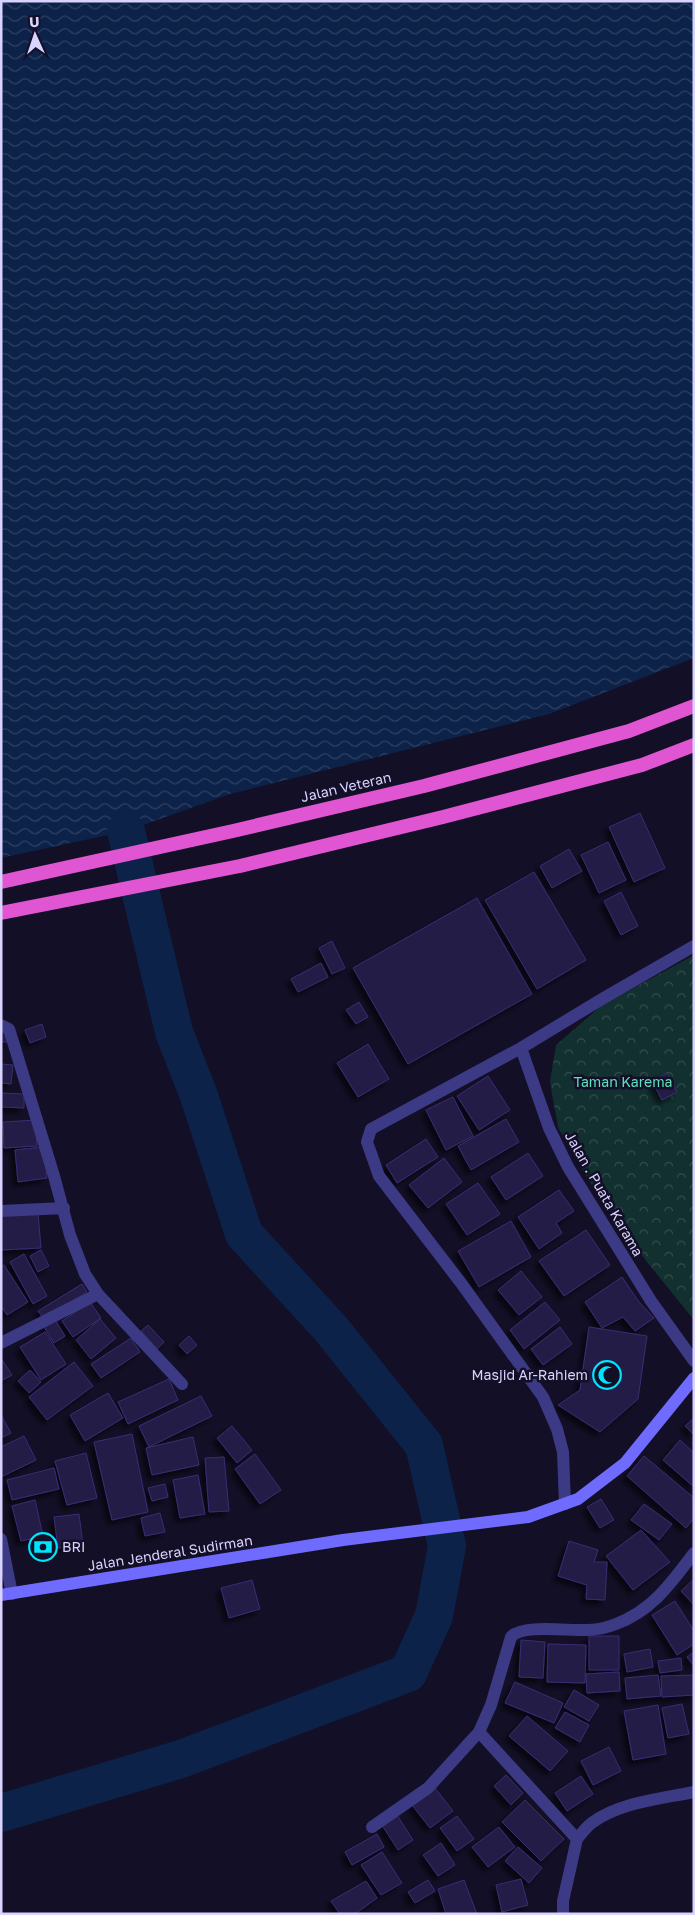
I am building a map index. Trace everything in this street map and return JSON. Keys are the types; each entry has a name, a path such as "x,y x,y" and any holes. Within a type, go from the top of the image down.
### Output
{"highway":[{"name":"Jalan Veteran","path":"1,882 424,786 619,734 694,706"},
{"path":"1,913 240,866 442,817 642,765 694,745"}],"main road":[{"name":"Jalan Jenderal Sudirman","path":"7,1595 343,1540 528,1517 578,1499 625,1462 694,1378"}],"street":[{"path":"565,1504 563,1452 557,1429 543,1397 461,1283 380,1176 367,1142 371,1129 521,1048 694,946"},
{"path":"1,1025 9,1029 64,1208 70,1235 85,1274 98,1294 182,1384"},
{"name":"Jalan . Puata Karama","path":"521,1048 549,1128 568,1167 651,1301 694,1361"},
{"path":"1,1211 64,1208"},
{"path":"1,1343 98,1294"},
{"path":"1,1539 7,1595"},
{"path":"372,1826 428,1788 479,1732 491,1705 509,1643 514,1634 524,1630 585,1630 616,1624 650,1606 694,1553"},
{"path":"479,1732 577,1839"},
{"path":"563,1914 563,1901 577,1839 592,1823 609,1813 627,1806 694,1792"}],"green space":[{"name":"Taman Karema","path":"694,955 694,1320 647,1262 587,1178 558,1127 550,1082 556,1045 601,1006"}],"water":[{"path":"1,1 694,1 694,658 549,714 230,794 126,831 1,858"}],"building":[{"path":"640,813 665,868 634,882 609,827"},
{"path":"608,842 626,880 599,893 581,855"},
{"path":"569,849 582,871 552,888 540,866"},
{"path":"534,872 586,960 537,989 485,900"},
{"path":"621,892 638,926 621,935 604,901"},
{"path":"477,898 532,994 408,1064 353,968"},
{"path":"332,941 345,968 332,974 319,948"},
{"path":"321,963 328,977 298,992 291,979"},
{"path":"359,1002 368,1017 356,1024 346,1010"},
{"path":"42,1024 46,1037 30,1043 25,1030"},
{"path":"1,1027 6,1027 7,1042 1,1042"},
{"path":"368,1044 389,1079 358,1097 337,1063"},
{"path":"1,1064 13,1065 11,1084 1,1083"},
{"path":"667,1073 677,1092 662,1100 652,1081"},
{"path":"488,1076 510,1110 479,1130 457,1096"},
{"path":"1,1093 24,1094 24,1108 1,1107"},
{"path":"453,1097 473,1136 446,1150 426,1110"},
{"path":"506,1119 519,1142 471,1170 458,1146"},
{"path":"36,1120 37,1146 4,1148 3,1122"},
{"path":"426,1139 438,1157 397,1183 386,1165"},
{"path":"44,1147 47,1178 18,1182 15,1150"},
{"path":"528,1153 543,1176 506,1200 491,1177"},
{"path":"444,1158 462,1182 428,1208 409,1185"},
{"path":"478,1183 500,1214 467,1235 446,1204"},
{"path":"559,1190 574,1211 556,1223 562,1233 539,1249 518,1217"},
{"path":"38,1213 41,1248 1,1250 1,1216"},
{"path":"511,1221 531,1257 479,1287 458,1251"},
{"path":"586,1230 610,1265 564,1296 539,1261"},
{"path":"41,1250 49,1266 38,1272 30,1256"},
{"path":"24,1254 47,1296 33,1304 10,1262"},
{"path":"4,1265 28,1302 7,1315 1,1306 1,1267"},
{"path":"521,1271 542,1297 519,1315 498,1290"},
{"path":"622,1277 639,1302 654,1318 635,1331 623,1317 602,1328 585,1302"},
{"path":"82,1284 87,1292 44,1319 38,1311"},
{"path":"90,1302 101,1318 73,1337 62,1321"},
{"path":"545,1302 560,1320 524,1349 510,1330"},
{"path":"100,1319 116,1338 91,1359 76,1340"},
{"path":"55,1320 65,1336 54,1343 44,1327"},
{"path":"148,1325 164,1342 157,1349 141,1331"},
{"path":"560,1327 572,1344 543,1365 531,1349"},
{"path":"589,1327 647,1336 638,1399 600,1432 558,1405 580,1390"},
{"path":"45,1332 66,1364 41,1380 20,1347"},
{"path":"189,1336 197,1345 187,1354 179,1345"},
{"path":"131,1338 140,1352 101,1378 91,1364"},
{"path":"1,1358 12,1375 1,1381"},
{"path":"74,1362 93,1386 47,1420 29,1397"},
{"path":"30,1370 41,1382 29,1393 18,1381"},
{"path":"169,1379 178,1400 128,1424 118,1402"},
{"path":"108,1393 123,1418 85,1441 70,1415"},
{"path":"201,1396 212,1416 149,1447 139,1426"},
{"path":"1,1415 11,1433 1,1438"},
{"path":"694,1418 694,1435 685,1426"},
{"path":"232,1426 252,1450 237,1463 217,1438"},
{"path":"132,1434 148,1512 112,1520 94,1442"},
{"path":"24,1436 36,1460 1,1477 1,1447"},
{"path":"193,1437 199,1465 152,1475 146,1448"},
{"path":"680,1440 694,1453 694,1487 663,1460"},
{"path":"86,1453 97,1498 67,1505 55,1461"},
{"path":"255,1454 281,1490 260,1504 235,1469"},
{"path":"644,1456 694,1498 694,1518 686,1528 627,1476"},
{"path":"224,1457 229,1511 209,1512 205,1458"},
{"path":"54,1468 59,1489 12,1500 7,1480"},
{"path":"198,1475 205,1514 180,1518 173,1480"},
{"path":"165,1484 168,1497 152,1501 148,1488"},
{"path":"601,1499 614,1520 600,1528 587,1507"},
{"path":"35,1500 43,1536 21,1541 12,1506"},
{"path":"644,1504 672,1524 659,1540 631,1520"},
{"path":"160,1513 165,1532 145,1536 141,1518"},
{"path":"79,1514 83,1545 58,1548 54,1517"},
{"path":"641,1530 670,1562 633,1590 606,1556"},
{"path":"569,1541 598,1550 594,1562 607,1562 605,1600 586,1599 587,1585 558,1576"},
{"path":"694,1579 694,1605 681,1591"},
{"path":"252,1580 260,1609 229,1618 221,1588"},
{"path":"675,1601 694,1631 694,1644 677,1655 652,1615"},
{"path":"589,1636 619,1636 619,1670 589,1670"},
{"path":"521,1640 545,1642 543,1678 519,1677"},
{"path":"548,1644 586,1645 585,1683 547,1682"},
{"path":"650,1649 653,1667 627,1672 624,1654"},
{"path":"694,1652 694,1666 687,1657"},
{"path":"681,1658 682,1670 660,1673 658,1661"},
{"path":"619,1672 620,1691 587,1693 586,1674"},
{"path":"658,1675 661,1696 627,1699 625,1678"},
{"path":"694,1675 694,1695 662,1697 661,1676"},
{"path":"515,1682 563,1703 554,1723 505,1703"},
{"path":"574,1690 599,1705 589,1721 564,1707"},
{"path":"682,1704 689,1734 668,1738 662,1708"},
{"path":"658,1705 666,1754 633,1760 624,1711"},
{"path":"565,1712 589,1725 580,1742 555,1728"},
{"path":"527,1716 568,1751 550,1771 509,1736"},
{"path":"609,1747 621,1771 593,1785 581,1761"},
{"path":"506,1775 523,1793 511,1805 494,1786"},
{"path":"581,1776 593,1794 567,1811 555,1793"},
{"path":"435,1788 453,1811 430,1828 412,1805"},
{"path":"525,1800 564,1839 541,1861 502,1822"},
{"path":"397,1815 413,1840 398,1850 382,1825"},
{"path":"457,1816 474,1839 457,1851 440,1828"},
{"path":"499,1827 515,1847 488,1867 472,1847"},
{"path":"377,1834 384,1847 352,1865 345,1852"},
{"path":"441,1843 455,1865 438,1876 423,1855"},
{"path":"518,1847 542,1868 529,1883 505,1861"},
{"path":"382,1852 402,1883 381,1895 361,1865"},
{"path":"521,1879 528,1905 502,1912 496,1885"},
{"path":"428,1880 435,1891 415,1903 408,1892"},
{"path":"464,1880 477,1914 446,1914 438,1889"},
{"path":"366,1881 377,1898 355,1914 340,1914 331,1901"}],"waterway":[{"path":"1,1813 181,1759 408,1673 434,1616 447,1546 424,1445 331,1329 244,1234 199,1096 174,1032 126,831"}],"place":[{"name":"Masjid Ar-Rahiem","path":"607,1375"},
{"name":"BRI","path":"43,1547"}]}
